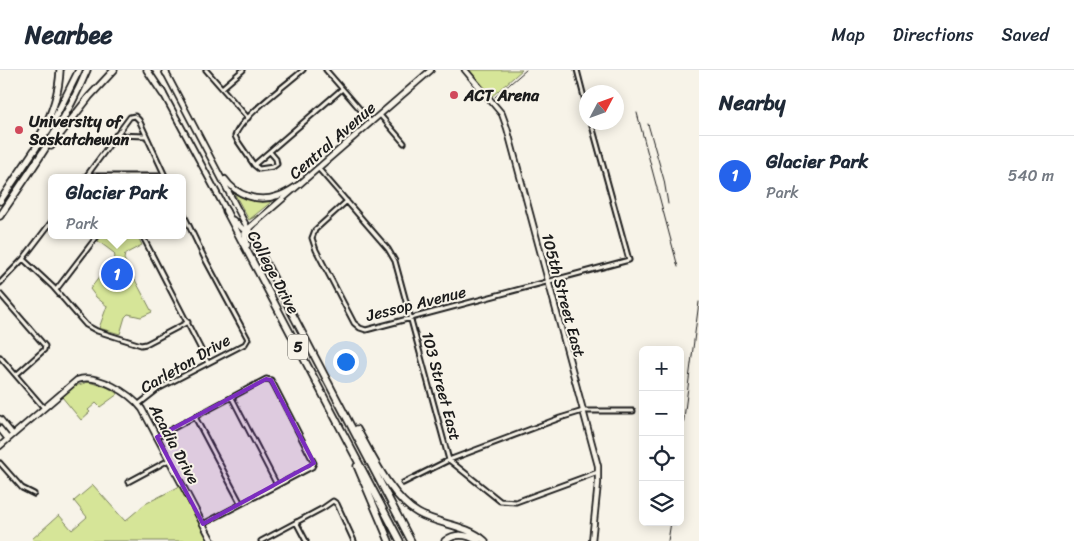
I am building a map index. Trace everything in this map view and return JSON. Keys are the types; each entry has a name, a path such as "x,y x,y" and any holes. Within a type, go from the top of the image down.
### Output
{"highway":[{"path":"37,146 55,103 60,70"},
{"path":"0,201 52,124 79,70"},
{"path":"0,216 39,159 69,109 87,70"},
{"path":"39,159 114,70"},
{"path":"146,70 163,94"},
{"name":"College Drive","path":"226,211 400,541"},
{"path":"248,229 245,239 255,266"},
{"name":"College Drive","path":"248,229 411,541"},
{"path":"338,399 344,406 387,482 398,496 416,512 468,530 485,541"},
{"path":"340,427 389,541"},
{"path":"445,541 456,536 467,536 478,541"}],"street":[{"name":"College Drive","path":"151,70 226,211"},
{"path":"206,70 248,118"},
{"path":"222,88 243,70"},
{"path":"270,152 277,162 275,165 259,169 254,165 236,136 237,132 248,118 303,70"},
{"path":"326,70 371,122"},
{"name":"Central Avenue","path":"248,229 431,70"},
{"name":"105th Street East","path":"465,70 502,114 507,128 598,466 592,541"},
{"path":"577,70 581,85"},
{"name":"College Drive","path":"166,71 248,229"},
{"path":"254,165 342,89"},
{"path":"380,115 404,143"},
{"path":"87,174 130,117 135,116 139,120 165,174"},
{"name":"Jessop Avenue","path":"347,202 315,230 312,238 316,250 354,323 366,330 629,260 593,130"},
{"path":"116,135 146,136"},
{"path":"214,164 228,183 238,192 258,199 277,196 298,185"},
{"name":"103 Street East","path":"318,168 388,249 395,260 449,460"},
{"path":"226,211 239,227 248,229"},
{"name":"Carleton Drive","path":"139,404 158,389 244,344 248,339 186,219"},
{"path":"0,283 23,259 48,226"},
{"path":"56,290 95,239"},
{"path":"144,239 208,363"},
{"path":"23,259 56,290 86,325 97,331 137,344 146,344 188,322"},
{"path":"0,294 45,346 44,350 16,375"},
{"path":"0,357 44,408"},
{"name":"Acadia Drive","path":"0,446 73,382 84,378 101,381 115,387 139,404 212,541"},
{"path":"157,437 266,379 271,380 274,385 314,463 312,467 203,524"},
{"path":"232,398 277,485"},
{"path":"403,483 449,460 530,428 583,411 633,411"},
{"path":"195,417 241,504"},
{"path":"0,419 13,435"},
{"path":"0,429 8,439"},
{"path":"128,482 170,460"},
{"path":"449,460 493,496 504,502 516,502 598,472"},
{"path":"0,463 22,488 34,494"},
{"path":"261,541 323,508 331,501 334,501 354,541"},
{"path":"296,522 306,541"}],"highlighted area":[{"path":"266,379 271,380 314,463 203,524 157,437"}],"green space":[{"path":"471,70 522,70 490,98 467,73"},
{"path":"233,191 242,197 254,201 270,201 270,203 250,219 258,215 249,220"},
{"path":"99,239 139,239 142,245 125,254 124,259 152,312 141,317 128,314 125,317 120,334 99,328 107,306 90,289 115,257 114,253 98,241"},
{"path":"88,382 107,387 118,394 100,407 96,403 81,420 62,397 75,386"},
{"path":"93,485 125,521 145,504 182,485 211,540 34,541 32,539 59,515 72,530 87,517 74,501"}],"railway":[{"path":"495,97 526,70"},
{"path":"637,113 678,267"},
{"path":"648,124 664,180 668,204"},
{"path":"682,436 699,302"},
{"path":"668,541 670,526"}],"place":[{"name":"ACT Arena","path":"454,95"},
{"name":"University of Saskatchewan","path":"19,130"},
{"name":"Glacier Park","path":"117,274"}]}
